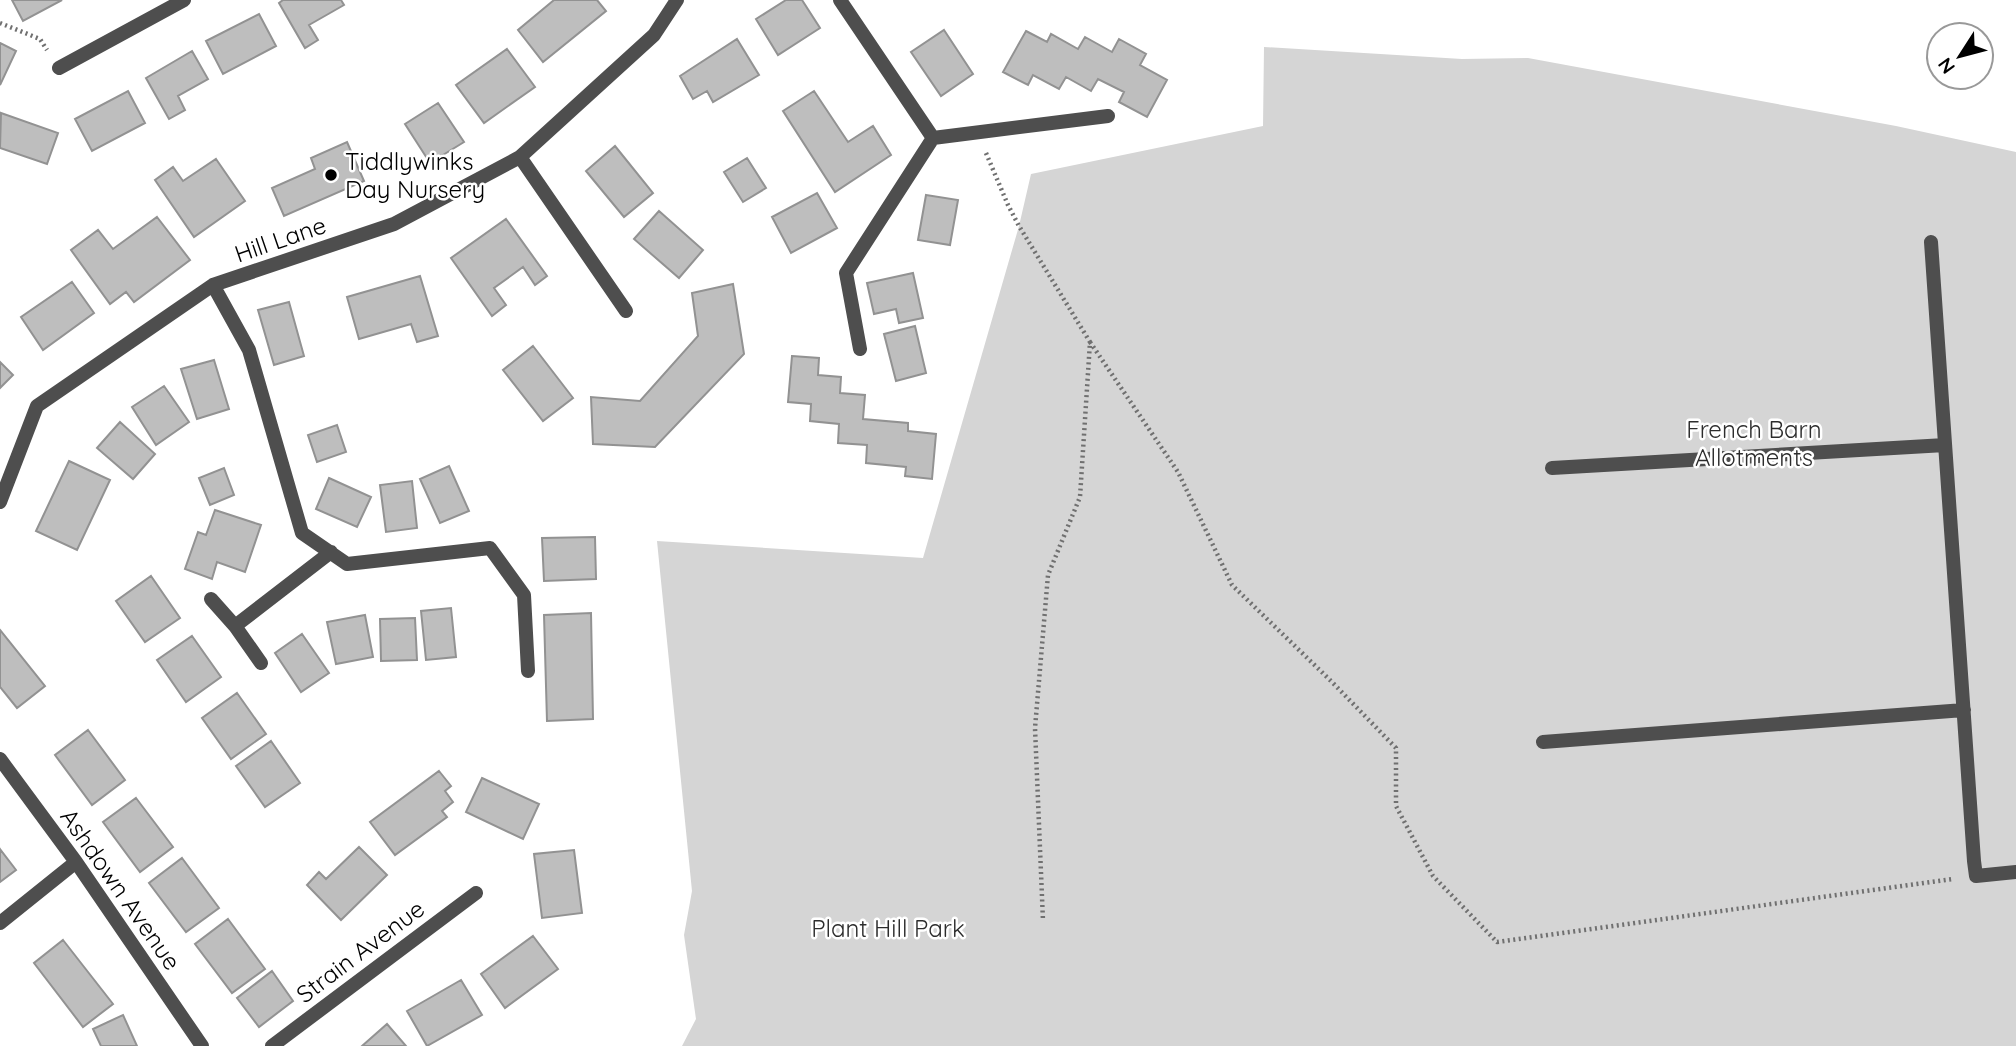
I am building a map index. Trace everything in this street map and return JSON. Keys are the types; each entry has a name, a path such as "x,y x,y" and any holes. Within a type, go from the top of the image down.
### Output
{"street":[{"path":"59,68 184,0"},
{"name":"Hill Lane","path":"0,501 37,407 213,285 394,224 520,157 654,35 677,0"},
{"path":"840,0 933,138"},
{"path":"933,138 1108,117"},
{"path":"860,349 846,273 933,138"},
{"path":"520,157 626,311"},
{"path":"1931,242 1976,876 2016,872"},
{"path":"213,285 249,349 302,533 347,564 490,548 524,595 528,671"},
{"path":"1552,468 1945,445"},
{"path":"235,626 331,552"},
{"path":"211,599 235,626 261,663"},
{"path":"1544,742 1964,710"},
{"name":"Ashdown Avenue","path":"0,759 76,862 202,1046"},
{"path":"0,923 76,862"},
{"name":"Strain Avenue","path":"272,1046 476,893"}],"path":[{"path":"0,23 40,39 59,68"},
{"path":"978,133 1019,226 1090,342 1178,471 1232,585 1396,748 1396,806 1433,876 1497,942 1976,876"},
{"path":"1043,921 1036,715 1048,575 1080,496 1090,342"}],"green space":[{"path":"1264,47 1462,59 1528,58 1896,126 2016,152 2016,1046 682,1046 696,1019 684,935 692,891 657,541 923,558 1019,226 1031,174 1263,126"}],"building":[{"path":"12,0 62,0 23,21"},
{"path":"283,0 341,0 344,5 309,25 318,40 305,48 279,3"},
{"path":"554,0 597,0 606,11 543,62 518,30"},
{"path":"786,0 802,0 820,28 778,55 756,19"},
{"path":"259,14 276,46 223,74 206,41"},
{"path":"944,30 973,74 941,96 911,52"},
{"path":"1026,31 1047,42 1051,34 1078,49 1085,37 1112,52 1119,39 1146,54 1140,65 1167,80 1147,117 1119,102 1124,92 1098,79 1091,91 1066,77 1059,89 1033,75 1028,85 1003,72"},
{"path":"737,39 759,75 713,102 707,91 693,99 680,76"},
{"path":"0,43 16,51 0,85"},
{"path":"507,49 535,87 484,123 456,85"},
{"path":"192,51 208,79 178,96 185,110 169,119 146,78"},
{"path":"128,91 145,123 92,151 75,119"},
{"path":"814,91 848,142 873,126 891,155 835,192 783,111"},
{"path":"438,103 464,142 430,163 405,124"},
{"path":"1,113 58,133 47,164 0,148"},
{"name":"Tiddlywinks Day Nursery","path":"347,142 364,181 284,216 272,188 315,169 311,158"},
{"path":"615,146 653,193 624,217 586,171"},
{"path":"747,158 766,188 743,202 724,172"},
{"path":"216,159 245,201 194,237 155,180 173,167 183,181"},
{"path":"817,193 837,228 791,253 772,217"},
{"path":"926,195 958,200 950,245 918,240"},
{"path":"659,211 703,250 679,278 634,239"},
{"path":"157,217 190,260 134,302 126,292 110,304 71,250 98,230 113,249"},
{"path":"506,219 547,276 535,285 523,267 494,288 506,305 492,316 451,258"},
{"path":"913,273 923,318 899,323 896,309 874,314 867,283"},
{"path":"420,276 438,336 417,342 411,324 359,339 347,297"},
{"path":"72,282 94,313 43,350 21,317"},
{"path":"733,284 744,354 655,447 593,444 591,397 640,401 698,336 692,293"},
{"path":"289,302 304,356 274,365 258,310"},
{"path":"915,326 926,373 896,381 884,334"},
{"path":"533,346 573,398 543,421 503,370"},
{"path":"792,356 819,358 818,375 841,377 840,393 865,395 863,419 908,423 908,431 936,434 932,479 905,476 906,467 866,463 867,445 838,443 839,424 810,421 811,404 788,402"},
{"path":"214,360 229,409 197,419 181,369"},
{"path":"0,362 13,375 0,388"},
{"path":"164,386 189,422 156,445 132,407"},
{"path":"120,422 155,454 133,479 97,448"},
{"path":"337,425 346,452 317,462 308,435"},
{"path":"69,461 110,480 77,550 36,531"},
{"path":"449,466 469,511 440,523 420,479"},
{"path":"224,468 234,495 210,505 199,478"},
{"path":"329,478 371,497 357,527 316,509"},
{"path":"412,481 417,528 386,532 380,485"},
{"path":"215,510 261,525 245,572 217,562 212,579 185,569 198,532 206,535"},
{"path":"595,537 596,579 544,581 542,538"},
{"path":"151,576 180,618 145,642 116,601"},
{"path":"451,608 456,657 426,660 421,611"},
{"path":"591,613 593,719 547,721 544,615"},
{"path":"365,615 373,657 336,664 327,622"},
{"path":"415,618 417,660 381,661 380,619"},
{"path":"0,630 45,686 17,708 0,687"},
{"path":"302,634 329,673 301,692 275,653"},
{"path":"192,636 221,677 186,702 157,660"},
{"path":"237,693 266,734 231,759 202,718"},
{"path":"88,730 125,780 92,805 55,755"},
{"path":"271,741 300,783 265,807 236,766"},
{"path":"439,771 451,786 445,791 453,802 442,811 447,817 395,855 370,822"},
{"path":"482,778 539,804 523,839 466,812"},
{"path":"136,798 173,847 140,872 103,822"},
{"path":"359,847 387,875 341,920 307,885 319,872 326,879"},
{"path":"0,849 16,870 0,882"},
{"path":"574,850 582,913 542,918 534,854"},
{"path":"182,858 219,908 186,932 149,883"},
{"path":"228,919 265,969 232,993 195,944"},
{"path":"533,936 558,969 505,1008 481,974"},
{"path":"63,940 113,1004 83,1027 34,963"},
{"path":"272,971 293,1001 259,1027 237,998"},
{"path":"461,980 482,1015 427,1046 407,1011"},
{"path":"123,1015 137,1046 101,1046 93,1029"},
{"path":"387,1024 406,1046 362,1046"}],"place":[{"name":"Tiddlywinks Day Nursery","path":"331,175"}],"park label":[{"name":"French Barn Allotments","path":"1754,443"},
{"name":"Plant Hill Park","path":"888,928"}]}
